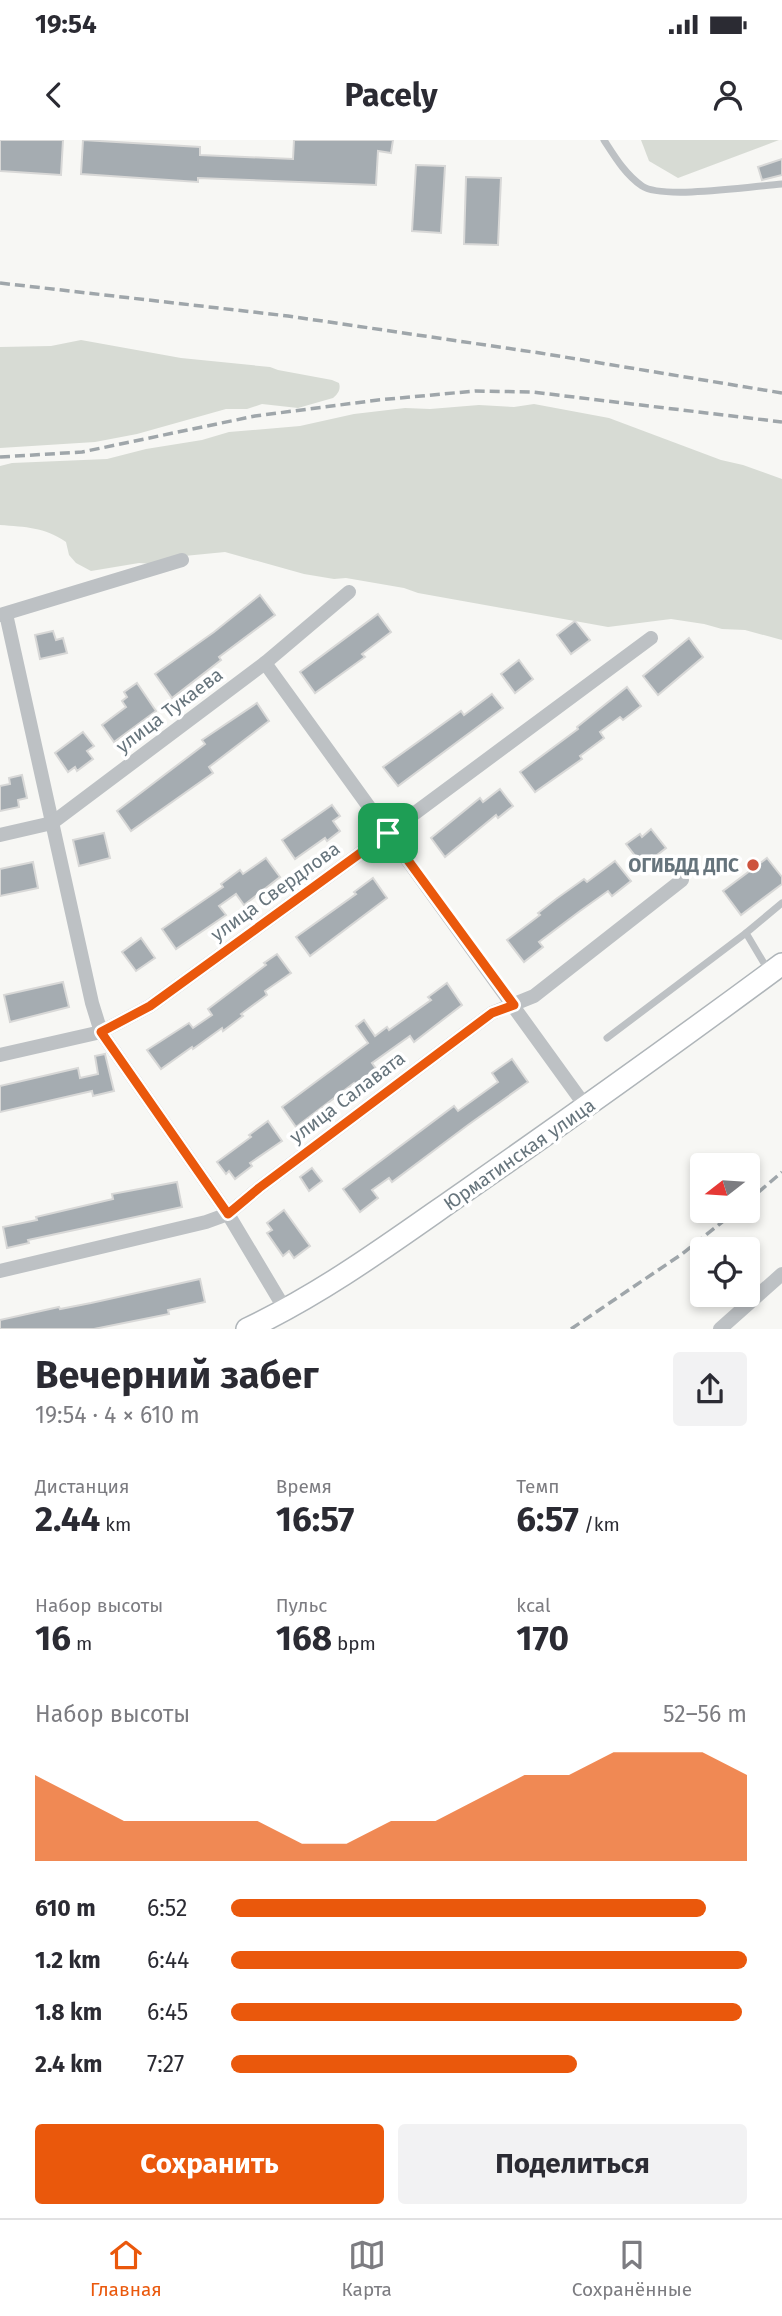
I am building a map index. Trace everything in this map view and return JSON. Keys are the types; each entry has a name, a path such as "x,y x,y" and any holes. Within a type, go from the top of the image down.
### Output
{"main road":[{"name":"Юрматинская улица","path":"247,1329 286,1311 334,1283 586,1107 776,969"}],"street":[{"path":"182,560 3,614 92,1003 101,1032 228,1214 286,1311"},
{"name":"улица Тукаева","path":"0,835 52,823 265,663 349,592"},
{"name":"улица Свердлова","path":"0,1055 101,1032 150,1006 651,638"},
{"path":"265,663 586,1107"},
{"name":"улица Салавата","path":"0,1271 206,1222 228,1214 492,1013 534,996 682,880"},
{"path":"720,1329 782,1274"}],"lane":[{"path":"604,140 619,165 644,188 674,193 782,184"},
{"path":"607,1038 746,933 782,902"},
{"path":"746,933 776,969"}],"shaded area":[{"path":"641,140 779,140 678,178 649,161"},
{"path":"81,340 181,358 270,367 332,380 339,383 339,389 333,398 298,408 262,404 247,409 226,409 137,434 95,442 0,448 0,347 51,346"},
{"path":"534,404 609,418 721,460 782,479 782,640 745,630 722,629 671,619 608,627 418,593 404,588 304,574 225,552 174,557 153,564 139,563 91,571 76,563 69,555 66,542 58,537 34,529 0,525 0,466 12,463 107,459 229,432 300,426 354,414 405,408 479,405 514,407"}],"building":[{"path":"0,140 63,140 61,175 0,171"},
{"path":"83,140 200,147 200,155 293,159 294,140 393,140 391,153 378,151 376,185 198,178 198,182 81,174"},
{"path":"782,159 782,175 762,180 758,167"},
{"path":"416,165 445,166 441,233 412,231"},
{"path":"466,177 501,178 498,245 464,244"},
{"path":"260,595 275,615 219,657 221,660 172,698 155,674"},
{"path":"378,614 391,632 362,654 365,657 315,693 300,672"},
{"path":"575,621 590,640 571,654 557,635"},
{"path":"53,631 56,640 63,638 67,653 40,659 35,635"},
{"path":"689,638 703,657 658,695 643,676"},
{"path":"519,660 533,679 515,693 501,674"},
{"path":"137,683 156,711 114,742 102,725 126,707 122,701 127,697 124,692"},
{"path":"627,687 641,706 623,720 620,717 600,732 604,738 580,756 582,759 535,792 520,772 578,729 577,727"},
{"path":"492,694 503,708 398,786 383,767 461,711 464,715"},
{"path":"257,703 269,721 209,767 213,773 131,831 117,811 205,744 202,740"},
{"path":"83,732 94,746 87,751 93,759 77,771 75,767 68,772 55,753"},
{"path":"22,775 27,798 18,800 19,807 0,811 0,786 10,784 9,778"},
{"path":"500,789 513,806 498,818 496,815 445,857 431,838 480,798 483,802"},
{"path":"332,805 340,816 333,821 340,831 295,859 282,840"},
{"path":"651,829 666,848 643,866 626,844 640,834 642,837"},
{"path":"104,833 110,858 79,866 73,840"},
{"path":"266,858 280,877 244,905 236,894 219,906 226,915 176,949 162,929 223,887 221,884 240,870 243,874"},
{"path":"767,858 782,877 782,884 741,915 723,891"},
{"path":"615,861 631,881 612,896 608,891 539,942 543,947 524,962 507,940 556,899 584,879 587,882"},
{"path":"33,862 38,888 0,896 0,869"},
{"path":"373,878 387,898 310,956 296,937 356,894 354,892"},
{"path":"141,938 155,958 136,971 122,952"},
{"path":"277,954 291,973 265,991 267,995 223,1031 222,1028 161,1069 147,1050 189,1023 193,1028 212,1015 208,1009"},
{"path":"63,982 69,1007 10,1022 4,995"},
{"path":"447,983 462,1005 414,1042 410,1036 372,1063 377,1070 355,1085 354,1083 296,1127 282,1107 368,1043 356,1026 364,1020 375,1036 387,1027 389,1030 431,1000 428,997"},
{"path":"105,1054 114,1091 93,1096 92,1091 0,1112 0,1086 78,1068 80,1078 98,1074 95,1056"},
{"path":"512,1059 528,1082 392,1182 389,1178 372,1190 378,1198 360,1212 343,1189 454,1106 458,1111 498,1082 492,1073"},
{"path":"268,1121 282,1141 250,1163 252,1166 235,1179 229,1171 226,1174 217,1162"},
{"path":"312,1168 322,1181 309,1191 300,1177"},
{"path":"177,1182 182,1207 28,1240 29,1243 7,1248 3,1227 113,1199 112,1194"},
{"path":"284,1210 310,1246 294,1258 289,1251 283,1256 267,1233 272,1230 267,1223"},
{"path":"200,1279 205,1302 168,1310 169,1314 94,1329 0,1329 0,1320"}],"railway":[{"path":"0,283 288,316 540,353 782,393"},
{"path":"0,457 82,452 255,416 475,391 532,392 782,422"},
{"path":"760,1191 782,1172"},
{"path":"571,1329 682,1254 721,1223"}],"place":[{"name":"ОГИБДД ДПС","path":"753,865"}],"route":[{"path":"388,833 514,1005 492,1013 228,1214 101,1032 150,1006 388,833"}]}
